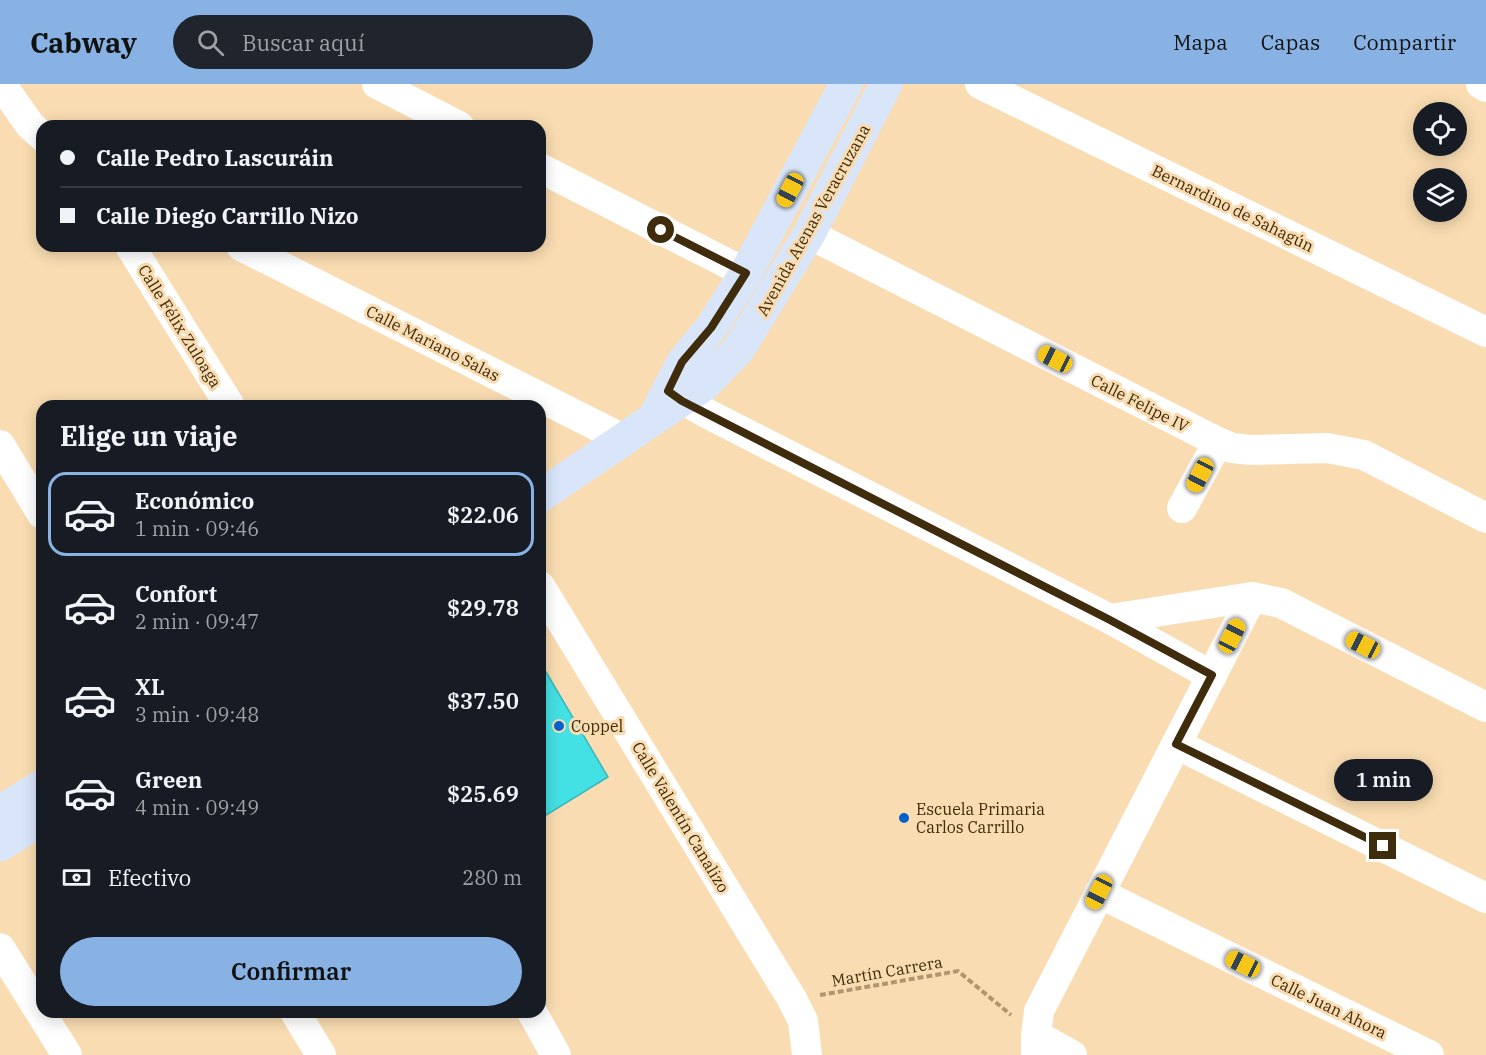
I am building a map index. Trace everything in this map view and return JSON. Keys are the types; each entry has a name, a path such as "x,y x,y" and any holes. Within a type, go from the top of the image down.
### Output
{"main road":[{"name":"Avenida Atenas Veracruzana","path":"546,492 652,421 675,396 705,384 738,350 809,234 886,84"},
{"name":"Avenida Atenas Veracruzana","path":"675,396 682,362 711,328 746,273 844,85"},
{"path":"0,812 36,790"},
{"path":"0,845 36,823"}],"street":[{"path":"1,84 36,130"},
{"path":"377,84 447,120"},
{"name":"Bernardino de Sahagún","path":"980,84 1486,332"},
{"path":"1481,84 1486,87"},
{"path":"546,171 746,273"},
{"name":"Calle Felipe IV","path":"809,234 1232,448 1251,450 1327,448 1364,455 1486,518"},
{"name":"Calle Félix Zuloaga","path":"134,252 226,400"},
{"name":"Calle Mariano Salas","path":"253,252 546,400"},
{"path":"675,396 1212,675"},
{"name":"Calle Mariano Salas","path":"546,400 625,440"},
{"path":"1182,508 1218,442"},
{"path":"0,445 36,504"},
{"name":"Calle Valentín Canalizo","path":"546,596 792,999 803,1021 807,1055"},
{"path":"1110,620 1252,597 1281,603 1486,707"},
{"path":"1072,1055 1036,1045 1039,1011 1252,597"},
{"path":"1176,744 1486,898"},
{"name":"Calle Juan Ahora","path":"1099,892 1429,1055"},
{"path":"0,948 36,1005"},
{"path":"44,1018 67,1055"},
{"path":"299,1018 321,1055"},
{"path":"534,1018 556,1055"}],"path":[{"name":"Martín Carrera","path":"792,999 958,971 1036,1045"}],"building":[{"name":"Coppel","path":"546,672 608,777 546,815"}],"place":[{"name":"Coppel","path":"559,726"},
{"name":"Escuela Primaria Carlos Carrillo","path":"904,818"}],"route":[{"path":"661,230 746,273 711,328 682,362 668,391 682,401 1110,620 1212,675 1176,744 1383,846"}]}
